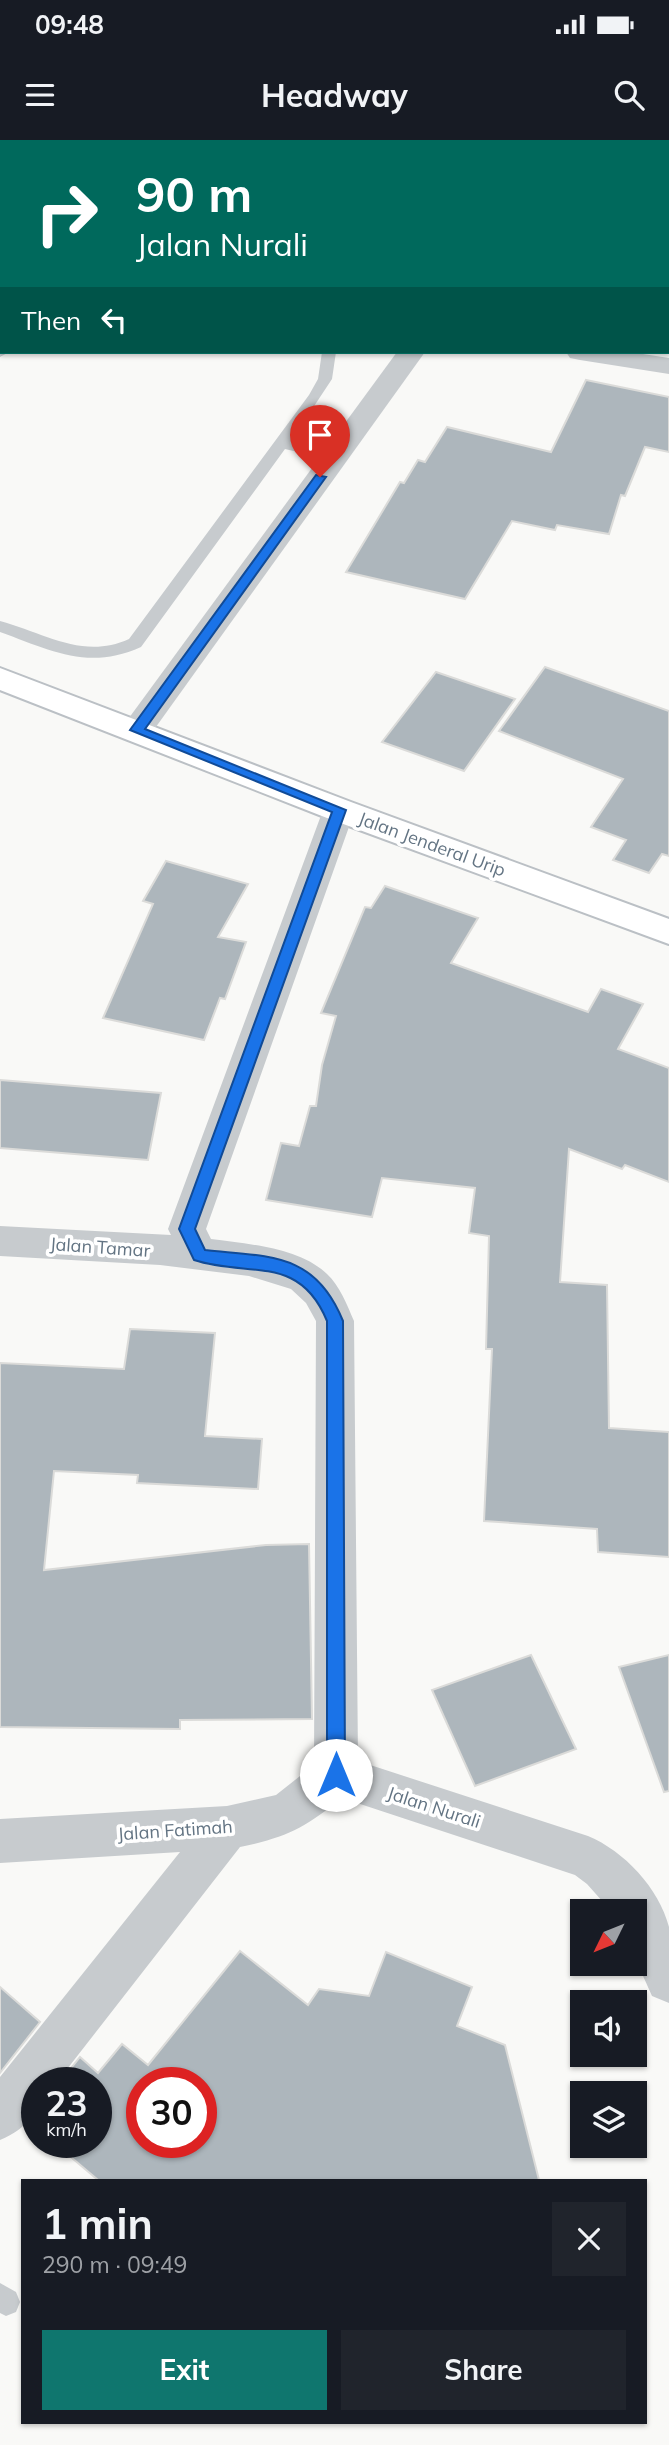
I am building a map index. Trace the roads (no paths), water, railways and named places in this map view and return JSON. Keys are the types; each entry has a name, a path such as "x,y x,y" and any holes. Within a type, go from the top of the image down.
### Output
{"street":[{"path":"137,730 410,354"},
{"path":"593,354 669,366"},
{"name":"Jalan Jenderal Urip","path":"0,678 340,810 669,932"},
{"path":"336,1775 335,1321 326,1299 305,1278 279,1265 200,1255 187,1229 340,810"},
{"name":"Jalan Tamar","path":"0,1241 200,1255"},
{"name":"Jalan Fatimah","path":"0,1841 227,1828 270,1819 291,1811 336,1775"},
{"name":"Jalan Nurali","path":"336,1775 588,1858 609,1870 624,1887 669,1980"},
{"path":"0,2116 227,1828"}],"lane":[{"path":"0,626 82,654 104,656 120,652 135,643 325,379 329,354"},
{"path":"281,443 336,456"}]}
